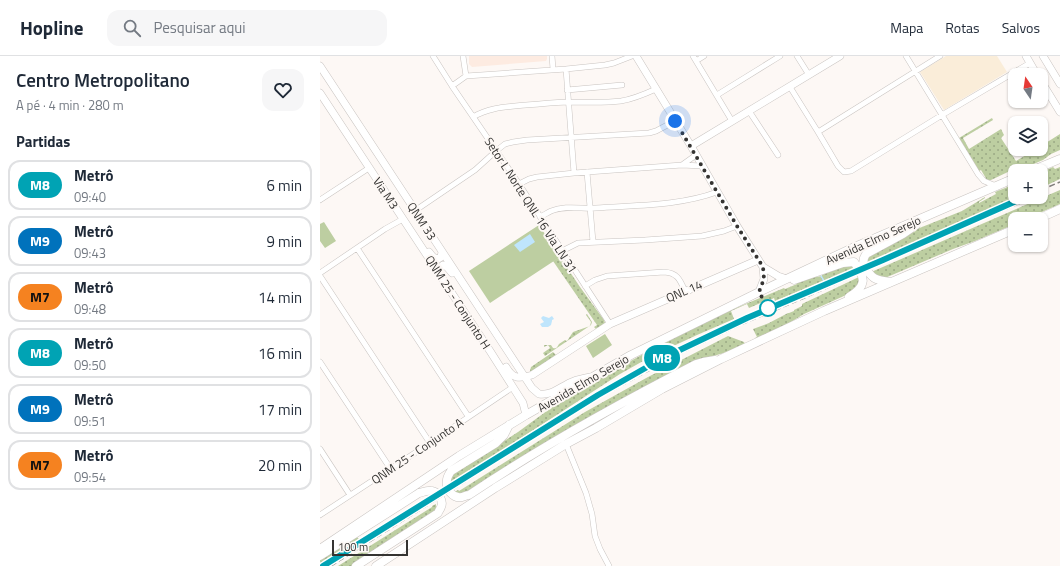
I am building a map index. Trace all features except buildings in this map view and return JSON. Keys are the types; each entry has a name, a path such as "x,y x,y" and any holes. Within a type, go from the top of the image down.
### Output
{"main road":[{"path":"636,56 758,260 763,267 778,276 787,278"},
{"path":"690,146 840,56"},
{"path":"1026,56 1033,68"},
{"path":"1043,56 1060,84"},
{"name":"QNM 33","path":"320,66 524,376 537,392 544,394 552,393 574,381 594,376"},
{"path":"1048,92 1060,112"},
{"name":"Via M3","path":"320,93 403,219"},
{"path":"339,122 341,116 346,114 361,135 373,147"},
{"path":"1048,164 1060,159"},
{"name":"Avenida Elmo Serejo","path":"320,549 459,456 526,415 631,355 787,278 850,249 1008,181"},
{"path":"1048,214 1060,209"},
{"path":"892,283 872,278 863,264 866,254 903,234 931,214"},
{"name":"QNM 25 - Conjunto H","path":"403,219 513,387"},
{"path":"408,227 419,237 433,258 439,258 442,256 442,252"},
{"path":"376,566 566,444 662,389 721,359 824,311 1008,232"},
{"name":"QNL 14","path":"610,324 758,260"},
{"path":"777,284 793,281 843,263 854,262 861,271 863,282 861,288 824,311"},
{"path":"438,272 441,266 446,266 461,287 472,296"},
{"path":"759,292 764,279 763,267"},
{"path":"490,351 499,358 512,376 518,377 532,375 610,324"},
{"path":"509,425 504,435 496,443 451,471 446,484 451,494 457,497 462,497 469,494 544,447 649,388 696,364 721,359"},
{"path":"513,387 523,403 526,415"},
{"path":"320,556 419,493 433,491 440,497 442,503 438,513 356,566"}],"street":[{"name":"Setor L Norte QNL 16 Via LN 31","path":"433,56 519,184 610,324"},
{"path":"464,56 466,76"},
{"path":"552,56 553,69"},
{"path":"452,86 466,76 566,69 614,63 632,56"},
{"path":"704,56 694,58 732,121"},
{"path":"717,95 780,56"},
{"path":"797,56 809,75"},
{"path":"906,56 978,174 984,181 991,185 997,186"},
{"path":"818,132 940,56"},
{"path":"790,87 838,166 844,172 851,171 942,115 1030,64"},
{"path":"566,69 574,173"},
{"path":"567,90 622,85"},
{"path":"473,117 481,112 502,107 568,102 623,101 656,89"},
{"path":"749,111 778,155"},
{"path":"416,210 475,170 505,144 527,140 649,133 675,121"},
{"path":"682,166 696,155"},
{"path":"519,184 537,177 574,173 702,166"},
{"path":"321,197 369,168"},
{"path":"587,172 593,242"},
{"path":"978,174 982,187 981,193"},
{"path":"540,217 558,209 670,203 703,198 717,192"},
{"path":"320,273 385,229 403,219"},
{"path":"562,251 578,243 702,236 724,231 737,226"},
{"path":"357,248 468,416"},
{"path":"585,286 595,280 607,276 670,272 677,276 685,291"},
{"path":"320,276 430,442"},
{"path":"320,362 390,468"},
{"name":"QNM 25 - Conjunto A","path":"320,515 513,387"},
{"path":"566,444 586,493 592,514 595,536 609,566"},
{"path":"320,449 350,495"}],"shaded area":[{"path":"469,56 547,56 547,59 546,61 472,67 469,64"},
{"path":"946,56 997,56 1007,72 944,110 920,72"}],"green space":[{"path":"992,118 993,120 963,138 969,149 1001,129 1004,135 1001,138 1008,149 1008,156 1013,156 1016,161 1024,156 1048,156 1048,142 1060,134 1060,150 1034,164 1008,164 1008,172 991,180 987,180 981,170 979,171 959,138"},
{"path":"1060,167 1060,179 1048,185 1048,169"},
{"path":"1008,187 1008,202 865,264 865,259 912,231 962,211 985,197 979,203 996,194 995,192"},
{"path":"1060,190 1060,204 1042,212 1009,212 1028,204 1048,204 1048,195"},
{"path":"1008,213 1008,227 885,278 869,273"},
{"path":"324,222 336,241 325,248 320,241 320,224"},
{"path":"539,225 560,257 490,303 469,271"},
{"path":"560,257 604,320 605,323 596,329 594,327 597,325 553,261"},
{"path":"849,264 855,268 775,301 774,298 770,299 749,308 747,304 731,311 734,319 652,356 620,374 450,484 452,475 587,385 647,352 724,313 797,284 797,282 822,276"},
{"path":"859,277 860,280 855,291 804,314 786,325 756,339 755,338 757,337 753,329 794,311 802,306 802,304"},
{"path":"587,314 592,322 590,326 591,322 586,315"},
{"path":"589,326 567,341 573,332"},
{"path":"605,334 612,345 593,358 586,346"},
{"path":"728,336 744,342 745,344 733,350 704,359 464,494 454,492 459,491 585,412 648,377"},
{"path":"564,340 567,341 545,356 543,353 550,348 548,345 556,348"},
{"path":"553,352 556,355 530,371 531,367"},
{"path":"436,504 434,513 352,566 338,566 432,506"},
{"path":"357,537 359,539 320,564 320,560"}],"water":[{"path":"530,234 535,242 520,252 514,245"},
{"path":"543,316 549,318 552,316 554,319 548,327 542,327 540,324 544,322 541,318"}],"waterway":[{"path":"821,276 824,281"}],"railway":[{"path":"1048,187 1060,182"},
{"path":"331,566 590,403 679,354 738,326 1018,204"},
{"path":"323,566 336,558"}],"metro line":[{"name":"M8","path":"323,566 640,370 692,343 768,308 883,260 1009,204"}],"route":[{"path":"675,121 763,267 764,279 759,292 768,308"}]}
